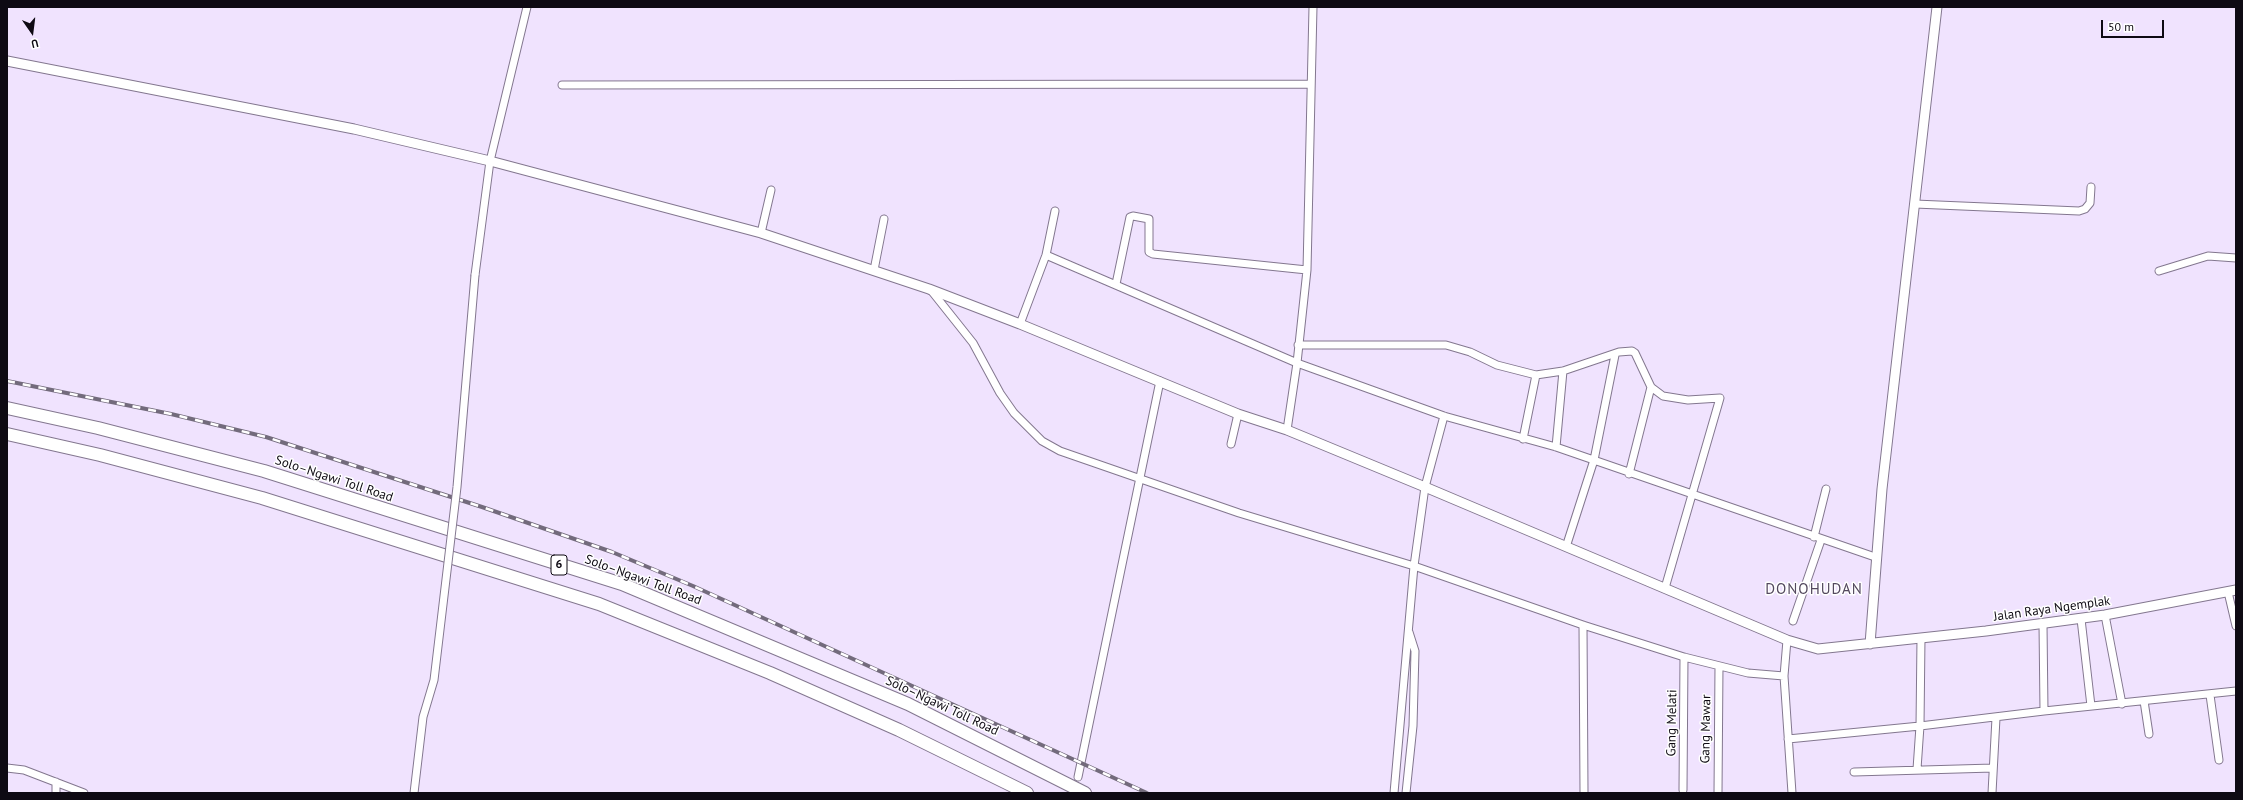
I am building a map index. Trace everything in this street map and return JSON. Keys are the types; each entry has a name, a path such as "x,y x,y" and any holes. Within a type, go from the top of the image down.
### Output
{"highway":[{"name":"Solo–Ngawi Toll Road","path":"7,408 98,428 264,471 622,584 908,704 1085,793"},
{"name":"6","path":"7,434 100,455 262,498 599,604 777,676 899,730 1027,793"}],"main road":[{"path":"1870,644 1875,557 1937,7"},
{"name":"Jalan Raya Ngemplak","path":"7,61 354,129 490,161 761,233 929,289 1020,324 1238,414 1287,430 1787,640 1818,649 2081,619 2232,591"}],"street":[{"path":"414,793 423,717 434,680 457,487 474,275 490,161 527,7"},
{"path":"1287,430 1297,363 1306,270 1313,7"},
{"path":"562,86 1310,84"},
{"path":"1915,204 2079,211 2085,209 2090,203 2091,187"},
{"path":"761,233 770,190"},
{"path":"1020,324 1046,255 1055,211"},
{"path":"1116,284 1130,218 1134,216 1149,219 1149,252 1153,254 1306,270"},
{"path":"874,270 884,219"},
{"path":"1046,255 1297,363 1444,416 1556,447 1629,474 1875,557"},
{"path":"2159,271 2208,256 2236,258"},
{"path":"929,289 973,343 1000,393 1014,413 1042,441 1086,461 1239,513 1414,566 1583,625 1684,657 1748,673 1784,676"},
{"path":"1298,346 1446,345 1470,352 1497,365 1536,374 1563,371 1624,351 1635,353 1651,387 1663,396 1675,400 1720,398 1665,588"},
{"path":"1566,547 1594,460 1615,355"},
{"path":"1556,447 1563,371"},
{"path":"1524,439 1536,374"},
{"path":"1078,777 1141,479 1160,381"},
{"path":"1629,474 1651,387"},
{"path":"1231,444 1238,414"},
{"path":"1394,793 1414,566 1425,487 1444,416"},
{"path":"1793,621 1818,538 1826,490"},
{"path":"2232,591 2236,626"},
{"path":"2106,615 2122,704"},
{"path":"2081,619 2091,706"},
{"path":"2043,624 2044,711"},
{"path":"1583,625 1584,792"},
{"path":"1406,793 1412,726 1415,651 1409,630"},
{"path":"1917,769 1920,726 1920,638"},
{"path":"1787,640 1784,676 1792,793"},
{"name":"Gang Melati","path":"1683,790 1684,657"},
{"name":"Gang Mawar","path":"1718,793 1719,666"},
{"path":"1788,739 1996,718 2091,706 2236,692"},
{"path":"2210,695 2219,760"},
{"path":"2144,701 2149,734"},
{"path":"1992,793 1996,718"},
{"path":"7,768 24,770 84,793"},
{"path":"1854,772 1993,768"},
{"path":"56,782 56,793"}],"railway":[{"path":"7,381 171,414 266,437 482,507 612,552 693,586 1147,793"}],"district":[{"name":"DONOHUDAN","path":"1814,590"}]}
